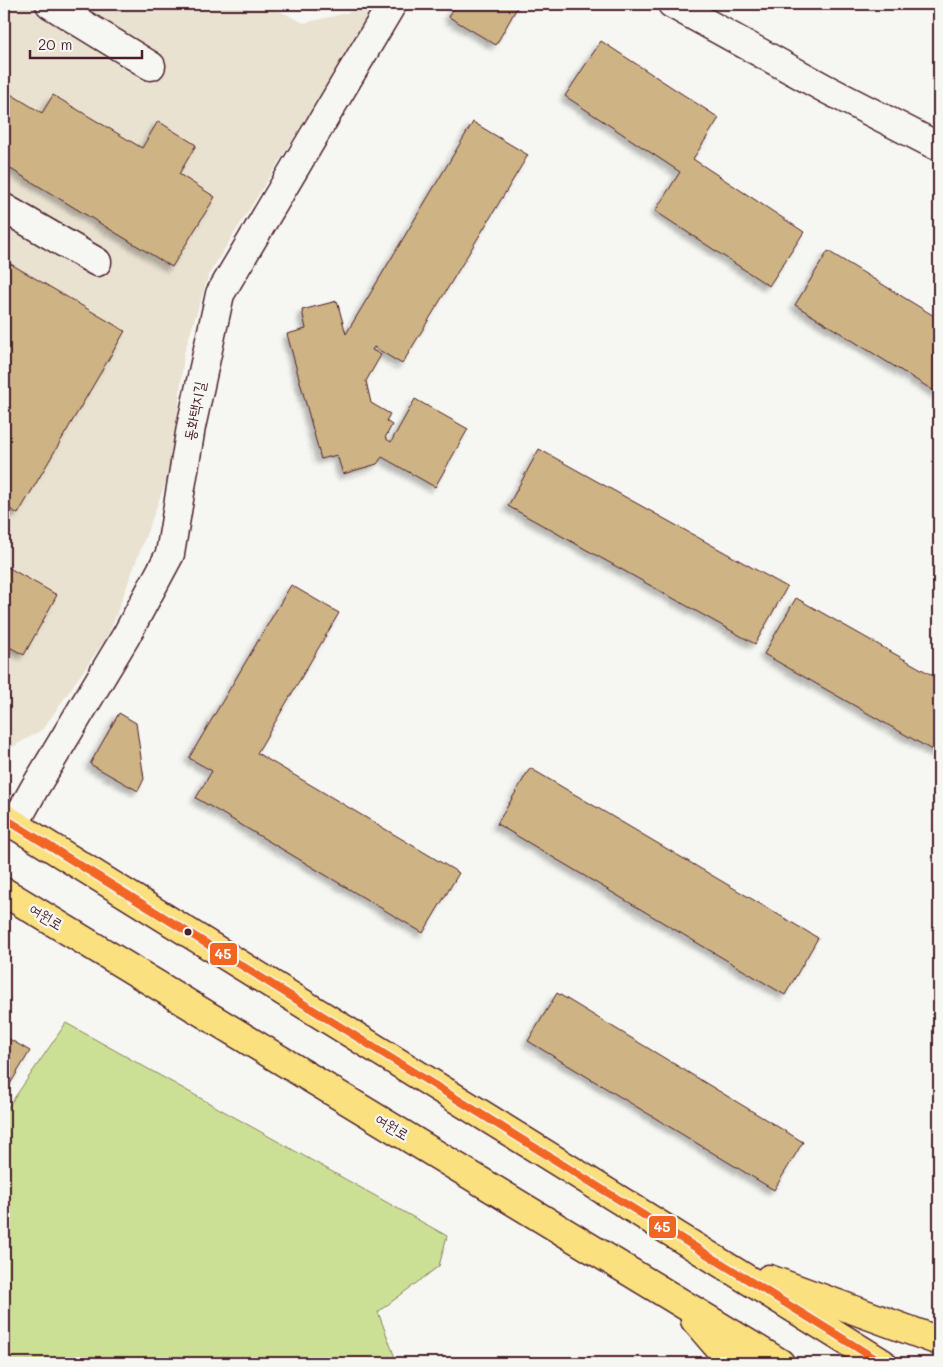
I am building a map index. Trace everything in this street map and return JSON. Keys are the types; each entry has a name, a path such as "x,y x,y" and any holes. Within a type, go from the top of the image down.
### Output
{"highway":[{"path":"7,829 718,1260 882,1363"},
{"name":"여원로","path":"4,892 780,1363"},
{"path":"718,1260 939,1341"},
{"path":"682,1303 732,1363"}],"street":[{"path":"50,4 151,66"},
{"name":"동화택지길","path":"7,829 126,636 170,554 191,428 220,294 392,4"},
{"path":"672,4 826,89 939,148"},
{"path":"4,208 97,262"}],"shaded area":[{"path":"4,4 266,4 304,23 376,6 209,274 184,353 173,463 109,634 43,729 4,752"}],"green space":[{"path":"66,1023 447,1236 439,1266 378,1312 397,1363 4,1363 4,1113"}],"building":[{"path":"456,4 519,4 496,45 449,17"},
{"path":"601,41 719,118 693,159 804,232 769,286 655,211 680,172 565,96"},
{"path":"4,90 42,113 53,95 142,148 158,121 196,145 179,174 215,197 172,267 4,165"},
{"path":"473,122 528,155 402,364 374,347 372,350 381,355 366,381 371,403 390,414 386,421 392,425 385,438 391,442 415,399 468,429 435,487 382,457 377,464 343,474 337,455 321,459 287,334 306,329 302,310 337,301 346,334"},
{"path":"828,251 939,319 939,394 795,305"},
{"path":"4,260 125,331 18,514 4,505"},
{"path":"539,449 787,587 755,644 508,506"},
{"path":"4,565 57,595 24,655 4,644"},
{"path":"291,585 339,613 257,753 459,873 423,933 196,798 212,771 189,758"},
{"path":"796,598 939,679 939,754 764,654"},
{"path":"119,713 136,723 144,779 138,791 90,764"},
{"path":"530,768 818,938 785,995 497,824"},
{"path":"557,993 803,1142 774,1190 528,1041"},
{"path":"4,1036 30,1051 4,1094"}],"transit line":[{"name":"45","path":"4,818 882,1363"}]}
